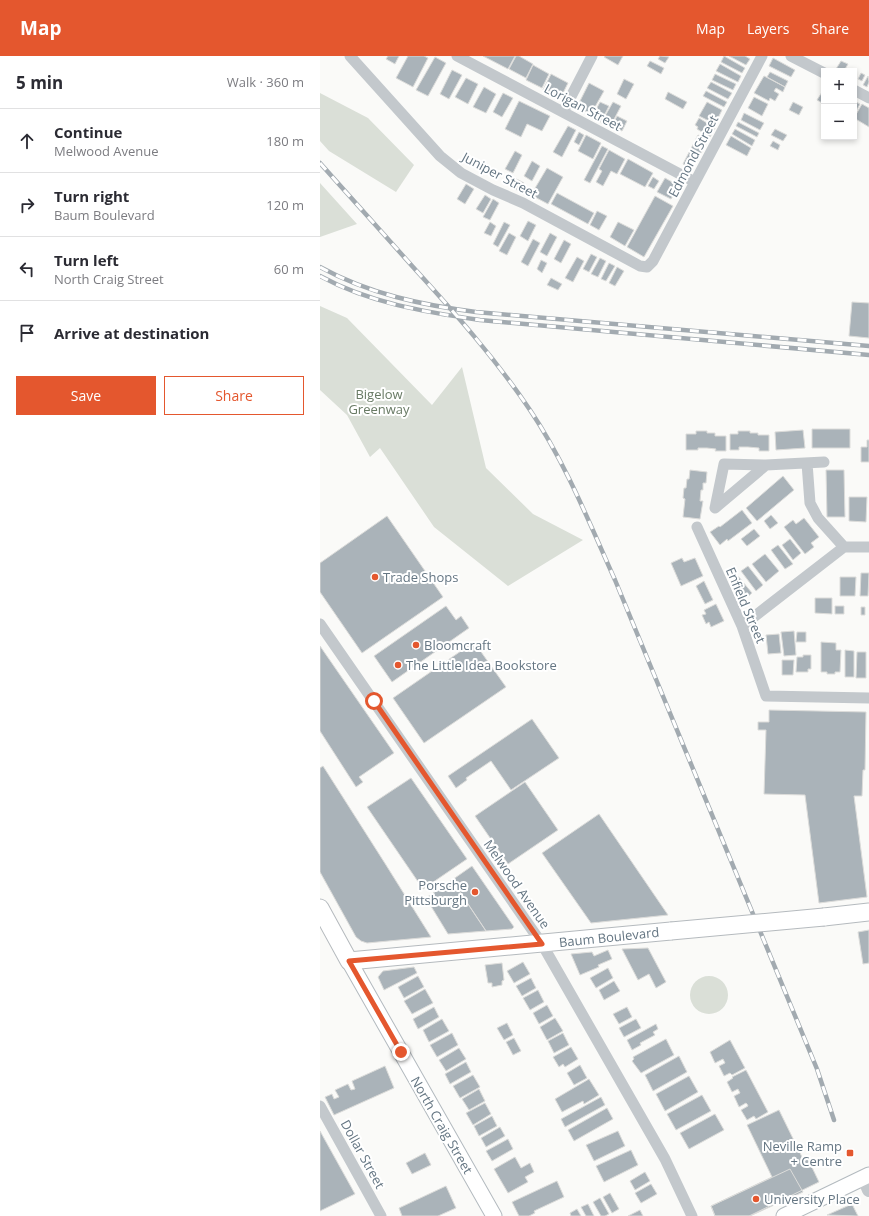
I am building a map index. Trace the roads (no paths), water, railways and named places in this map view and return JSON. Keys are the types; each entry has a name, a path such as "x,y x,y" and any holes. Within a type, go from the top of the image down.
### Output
{"main road":[{"name":"North Craig Street","path":"320,908 494,1216"},
{"name":"Baum Boulevard","path":"349,961 869,912"},
{"path":"784,1216 867,1181"}],"street":[{"name":"Juniper Street","path":"350,56 440,156 462,173 640,266 647,267"},
{"name":"Lorigan Street","path":"457,56 695,182"},
{"path":"563,112 592,56"},
{"name":"Edmond Street","path":"647,267 653,261 762,56"},
{"path":"791,56 821,71"},
{"path":"857,92 869,98"},
{"path":"766,465 715,508 724,464 766,465 824,462"},
{"path":"807,464 810,503 818,518 844,547"},
{"name":"Enfield Street","path":"697,527 742,626 766,696 869,698"},
{"path":"742,626 844,547 869,548"},
{"name":"Melwood Avenue","path":"320,624 542,944 665,1159 692,1216"},
{"name":"Dollar Street","path":"320,1106 381,1216"}],"railway":[{"path":"320,163 474,336 517,391 543,430 554,450 576,493 615,580 817,1069 834,1120"},
{"path":"320,267 357,284 396,297 436,306 476,312 869,346"},
{"path":"320,276 378,300 418,310 480,320 869,355"}],"place":[{"name":"Trade Shops","path":"375,577"},
{"name":"Bloomcraft","path":"416,645"},
{"name":"The Little Idea Bookstore","path":"398,665"},
{"name":"Porsche Pittsburgh","path":"475,892"},
{"name":"Neville Ramp + Centre","path":"850,1153"},
{"name":"University Place","path":"756,1199"}],"park label":[{"name":"Bigelow Greenway","path":"379,402"}]}
